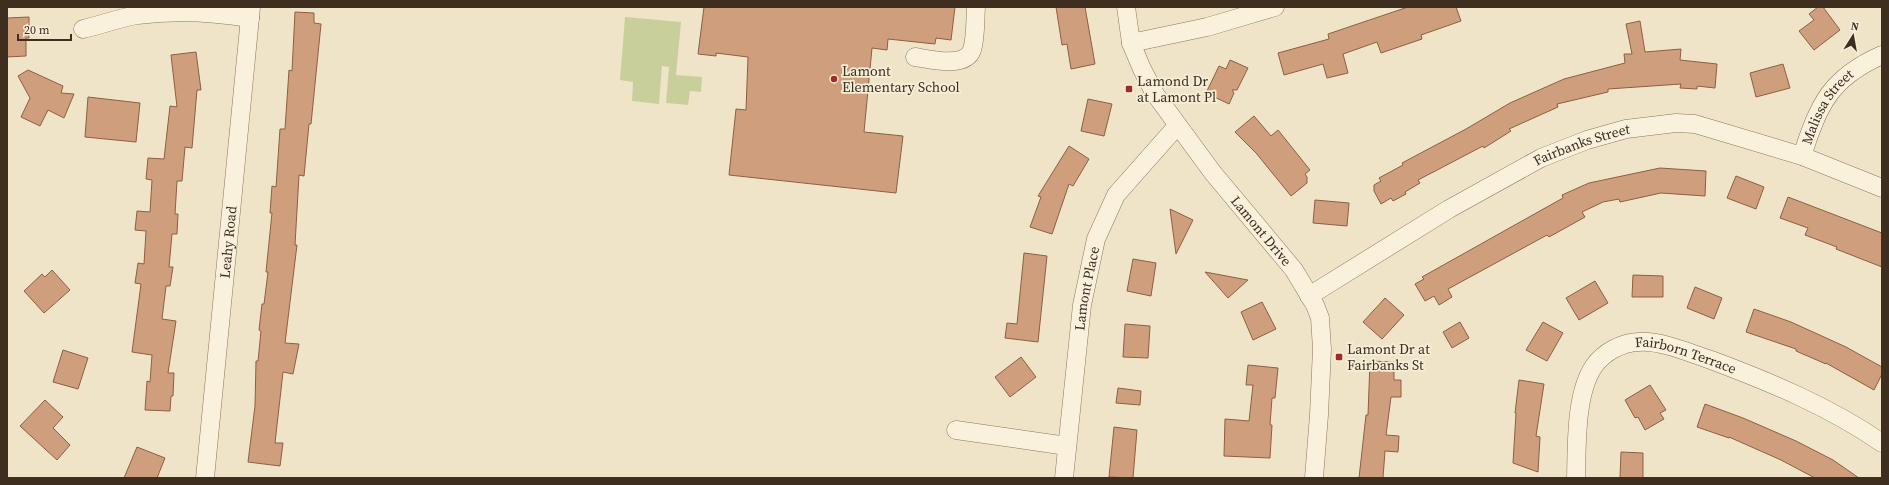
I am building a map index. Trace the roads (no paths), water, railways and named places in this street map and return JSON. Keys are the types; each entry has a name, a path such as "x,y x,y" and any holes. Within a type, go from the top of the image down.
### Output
{"street":[{"path":"915,56 952,62 963,60 972,51 976,7"},
{"name":"Lamont Drive","path":"1126,7 1131,43 1155,94 1177,126 1213,173 1294,270 1320,318 1322,348 1314,478"},
{"path":"1131,43 1207,27 1275,7"},
{"path":"83,29 135,15 169,12 229,14 251,12"},
{"name":"Leahy Road","path":"205,478 251,12"},
{"name":"Malissa Street","path":"1802,156 1821,105 1831,90 1865,62 1882,54"},
{"name":"Fairbanks Street","path":"1309,296 1449,209 1541,158 1587,140 1626,128 1676,123 1695,124 1725,131 1802,156 1882,188"},
{"name":"Lamont Place","path":"1064,478 1082,305 1096,239 1116,195 1177,126"},
{"name":"Fairborn Terrace","path":"1576,478 1579,411 1584,391 1594,366 1621,344 1639,342 1654,343 1690,353 1756,377 1821,408 1882,443"},
{"path":"956,430 1067,446"}],"place":[{"name":"Lamont Elementary School","path":"834,79"},
{"name":"Lamond Dr at Lamont Pl","path":"1129,89"},
{"name":"Lamont Dr at Fairbanks St","path":"1339,357"}]}
